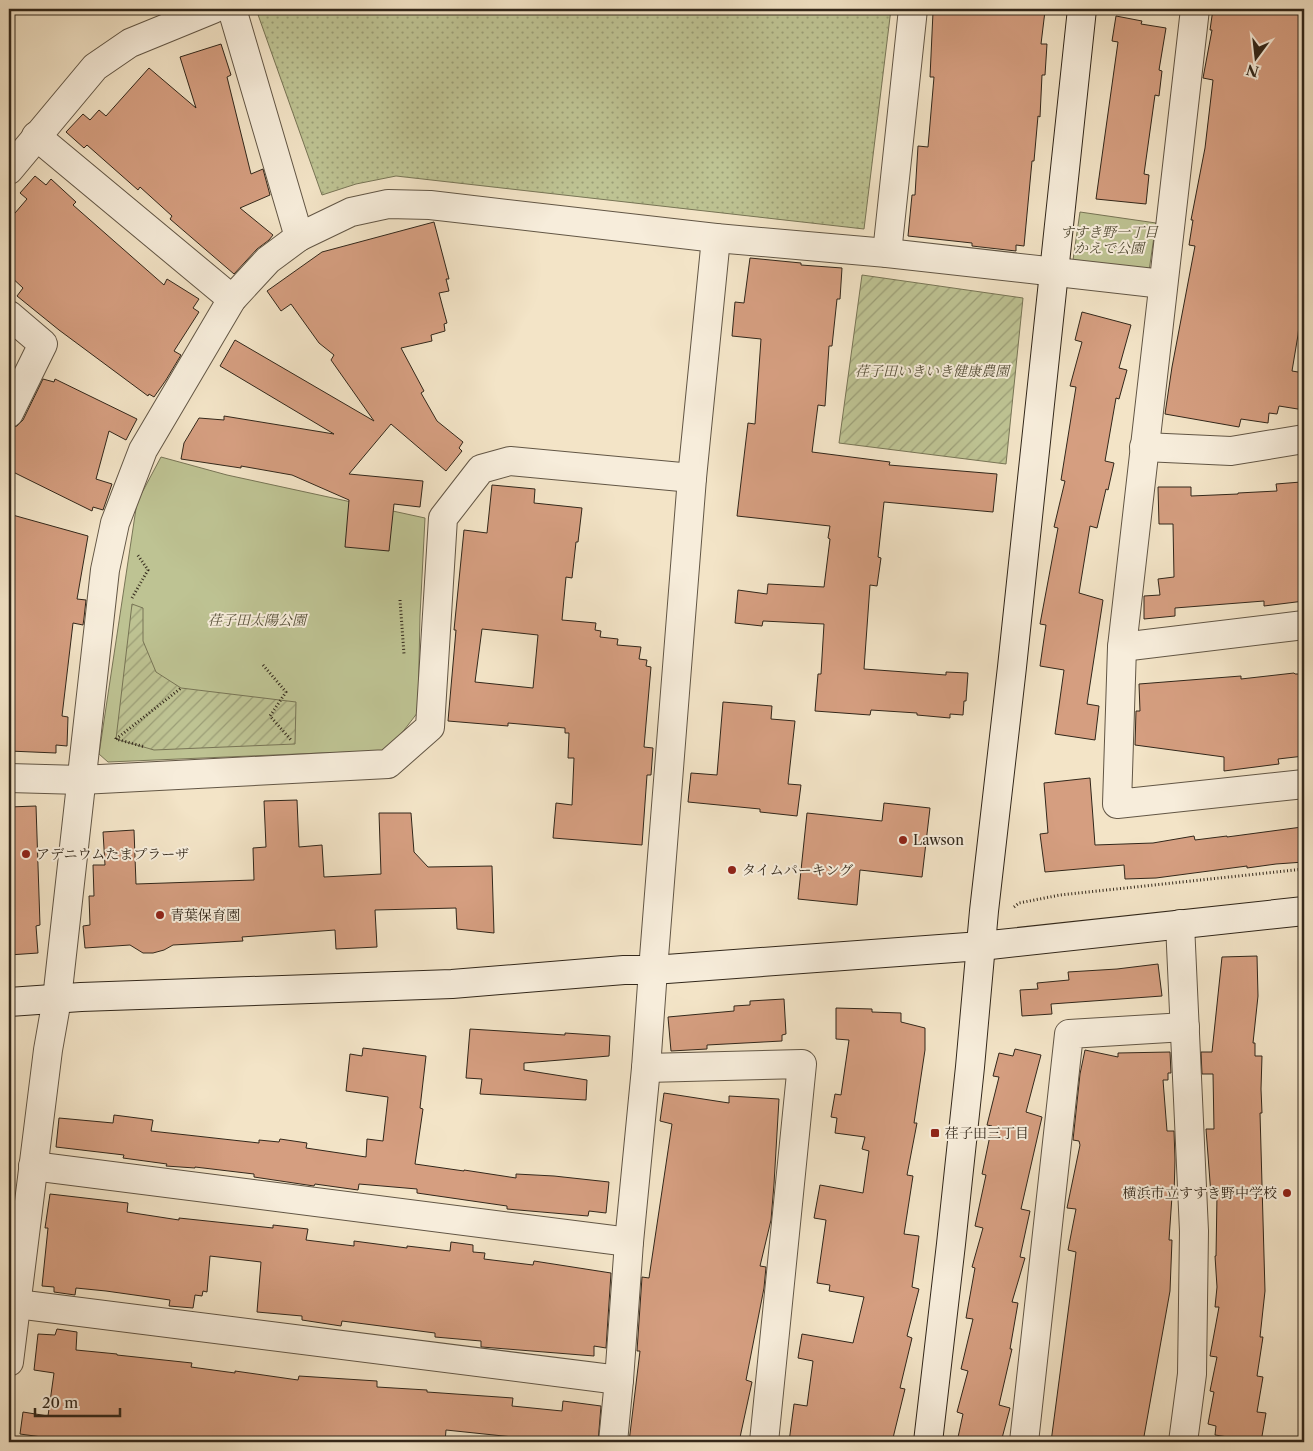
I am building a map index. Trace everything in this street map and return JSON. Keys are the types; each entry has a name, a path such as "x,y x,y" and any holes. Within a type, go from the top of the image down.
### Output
{"street":[{"path":"9,170 95,67 130,43 213,9"},
{"path":"232,9 299,237"},
{"path":"887,254 914,9"},
{"path":"928,1442 951,1244 984,911 1082,9"},
{"path":"1195,9 1122,647 1117,804 1304,784"},
{"path":"36,136 232,299"},
{"path":"9,1362 12,1303 57,999 105,570 115,523 143,450 232,299 268,260 299,237 351,212 388,204 430,205 716,238 1053,271 1163,284"},
{"path":"613,1442 629,1242 646,1068 652,970 692,478 716,238"},
{"path":"9,315 43,344 9,413"},
{"path":"1144,447 1231,451 1304,439"},
{"path":"9,778 81,780 388,764 430,727 443,518 481,469 510,461 692,478"},
{"path":"1122,647 1304,625"},
{"path":"9,1002 90,996 452,984 624,970 652,970 981,946 1304,911"},
{"path":"1180,924 1194,1231 1192,1374 1184,1442"},
{"path":"1024,1442 1069,1034 1185,1027"},
{"path":"646,1068 802,1064 764,1442"},
{"path":"33,1166 629,1242"},
{"path":"12,1303 619,1380"}],"path":[{"path":"115,523 148,570 133,595 132,604"},
{"path":"400,600 404,660"},
{"path":"263,665 286,692 270,716 295,744 286,744"},
{"path":"116,739 182,688"},
{"path":"116,739 117,730"},
{"path":"116,739 154,750"},
{"path":"1008,912 1020,902 1060,895 1304,869"}],"green space":[{"path":"256,9 891,9 864,229 396,176 356,184 322,195"},
{"name":"すすき野一丁目 かえで公園","path":"1080,212 1156,223 1149,271 1073,260"},
{"name":"荏子田いきいき健康農園","path":"862,275 1023,298 1006,464 839,443"},
{"name":"荏子田太陽公園","path":"161,457 227,475 425,518 418,712 388,751 108,762 99,754 137,502"},
{"path":"132,604 143,608 143,641 156,672 181,688 296,702 295,744 154,750 116,739"}],"building":[{"path":"950,9 1026,9 1045,11 1041,44 1047,44 1045,75 1042,75 1040,117 1038,116 1034,161 1032,161 1024,246 1016,245 1016,251 972,246 972,243 908,236 912,195 915,195 918,146 928,147 934,77 930,77 933,12 950,13"},
{"path":"1213,9 1299,9 1304,18 1304,260 1300,285 1303,285 1298,335 1292,371 1304,373 1304,410 1279,406 1277,414 1269,413 1268,423 1241,419 1239,427 1165,414 1195,246 1189,245 1193,220 1191,220 1205,148 1213,80 1203,78 1212,30 1210,30"},
{"path":"1116,16 1142,21 1141,24 1166,28 1159,70 1162,71 1159,96 1155,95 1144,174 1149,175 1146,204 1096,199 1118,42 1112,41"},
{"path":"221,44 231,75 227,77 251,174 263,169 270,195 240,208 273,235 234,274 170,219 172,216 140,187 138,190 87,145 84,148 66,132 83,114 90,120 99,110 106,116 149,68 196,108 180,57"},
{"path":"35,176 46,185 51,179 76,202 73,205 164,285 167,279 199,299 193,308 199,312 174,351 181,355 154,397 149,394 148,396 59,330 17,296 23,288 9,275 9,220 27,199 20,193"},
{"path":"434,222 449,279 446,279 449,291 439,293 447,323 444,324 445,331 431,335 432,341 401,348 424,391 421,393 437,421 463,442 459,448 462,451 446,471 391,424 349,474 423,481 420,507 394,504 389,551 345,547 349,500 292,475 241,466 241,468 181,459 184,443 199,418 224,420 224,416 334,434 220,366 235,340 374,421 331,360 334,355 319,343 291,304 281,311 267,291 322,252"},
{"path":"750,258 842,268 840,299 837,299 832,346 829,346 825,406 818,405 812,452 890,462 889,465 997,474 993,512 884,502 878,557 881,558 877,586 870,585 864,669 946,675 946,672 968,673 963,715 950,714 950,718 917,715 917,713 871,710 870,715 815,711 818,674 821,674 824,624 763,621 762,626 735,623 738,590 767,594 768,584 824,587 830,539 828,538 830,526 737,516 748,423 755,424 761,339 732,336 735,302 744,303"},
{"path":"1082,312 1131,325 1119,368 1127,370 1119,399 1116,398 1105,461 1114,463 1097,528 1090,526 1079,593 1103,600 1087,704 1099,706 1095,740 1055,734 1064,670 1040,666 1046,625 1040,624 1058,528 1054,527 1065,481 1061,480 1076,387 1070,386 1082,342 1075,340"},
{"path":"43,379 54,382 55,379 137,419 126,440 109,431 96,479 112,484 103,510 93,507 92,511 9,470 9,428 17,426 23,420"},
{"path":"1301,482 1302,493 1304,493 1304,601 1264,606 1264,601 1175,608 1175,616 1144,619 1144,596 1160,595 1158,579 1174,577 1173,524 1159,524 1158,487 1191,487 1191,496 1277,491 1276,484"},
{"path":"492,485 535,489 534,503 582,508 572,578 566,577 562,620 596,623 595,630 601,631 600,637 618,639 617,645 641,647 639,659 647,660 646,666 651,667 644,747 653,748 651,775 647,775 642,845 553,838 556,803 572,805 574,758 568,758 569,733 565,733 565,728 508,723 508,726 448,721 456,630 454,630 464,530 487,533","holes":["482,629 538,635 533,688 475,682"]},
{"path":"9,514 88,536 77,599 86,600 83,625 73,623 62,716 68,717 67,746 56,745 56,753 9,751"},
{"path":"1294,673 1304,674 1304,756 1278,759 1279,764 1224,771 1224,757 1135,745 1136,711 1140,711 1139,684 1241,676 1241,679"},
{"path":"723,702 772,706 771,719 795,721 788,784 801,785 797,816 760,812 760,809 688,802 691,773 717,775"},
{"path":"1090,778 1095,845 1153,843 1194,836 1195,840 1302,827 1304,833 1304,862 1247,868 1247,866 1156,878 1125,879 1124,865 1045,872 1040,834 1048,833 1044,783"},
{"path":"297,800 299,847 322,845 324,877 381,874 379,813 411,813 414,852 428,867 492,866 494,933 457,929 456,908 375,910 377,947 336,949 335,930 242,937 243,941 173,945 153,953 143,953 130,945 85,948 83,926 90,925 89,896 94,896 93,865 105,865 103,832 134,830 136,884 254,880 253,848 266,847 264,801"},
{"path":"884,803 930,808 922,877 860,870 857,905 798,899 807,813 882,821"},
{"name":"アデニウムたまプラーザ","path":"36,806 40,925 36,926 38,953 9,955 9,807"},
{"path":"1257,956 1258,996 1253,1043 1255,1043 1255,1056 1262,1056 1262,1113 1260,1113 1265,1291 1260,1337 1263,1337 1257,1376 1263,1377 1257,1412 1266,1413 1261,1442 1215,1435 1216,1426 1208,1424 1214,1392 1210,1391 1217,1357 1210,1356 1219,1307 1215,1307 1217,1287 1215,1256 1217,1195 1211,1195 1206,1129 1214,1129 1213,1074 1202,1074 1201,1052 1212,1052 1222,957"},
{"path":"1158,964 1162,996 1051,1004 1052,1014 1022,1016 1020,990 1038,989 1037,983 1069,980 1068,972"},
{"path":"784,999 786,1034 782,1035 782,1041 707,1045 707,1049 671,1051 668,1017 734,1011 734,1006 750,1005 750,1001"},
{"path":"836,1008 872,1009 872,1012 901,1013 901,1022 925,1028 925,1050 914,1123 917,1123 907,1175 913,1176 904,1234 919,1236 912,1287 919,1289 907,1336 912,1338 900,1388 905,1389 892,1442 789,1442 794,1404 807,1406 813,1361 798,1358 802,1334 853,1343 864,1297 829,1291 830,1285 817,1283 826,1220 814,1218 820,1185 863,1193 869,1151 862,1149 865,1137 835,1133 837,1118 831,1117 835,1094 841,1095 849,1040 836,1039"},
{"path":"470,1029 610,1036 609,1056 524,1063 524,1070 587,1080 586,1100 480,1094 482,1079 466,1078"},
{"path":"363,1048 426,1056 420,1108 423,1109 415,1164 516,1178 516,1174 609,1182 606,1213 589,1211 588,1216 507,1209 507,1206 417,1193 417,1189 359,1184 358,1190 315,1184 314,1186 254,1177 254,1174 195,1167 166,1166 167,1164 123,1158 124,1155 56,1147 59,1118 113,1123 114,1115 153,1120 151,1131 259,1143 259,1140 279,1142 280,1139 307,1143 306,1148 366,1157 367,1139 383,1141 388,1097 346,1091 350,1054 362,1056"},
{"path":"1015,1049 1041,1055 1026,1112 1042,1117 1021,1209 1030,1211 1020,1257 1025,1258 1012,1302 1018,1303 1010,1349 1012,1349 999,1405 1010,1408 1001,1442 957,1442 963,1414 957,1412 968,1371 961,1369 973,1319 966,1318 975,1268 972,1267 983,1228 975,1226 986,1175 982,1174 992,1126 987,1125 999,1077 993,1076 999,1053 1013,1056"},
{"path":"1085,1050 1118,1057 1118,1053 1170,1052 1171,1073 1168,1073 1168,1080 1163,1080 1167,1131 1174,1131 1175,1160 1174,1196 1172,1196 1169,1240 1172,1240 1170,1291 1143,1442 1051,1442 1076,1252 1068,1250 1076,1209 1067,1208 1080,1145 1079,1141 1073,1140 1080,1074"},
{"path":"664,1093 729,1103 729,1096 779,1099 771,1220 760,1266 766,1267 764,1288 746,1380 752,1382 739,1442 629,1442 640,1351 637,1351 642,1277 649,1278 672,1124 660,1121"},
{"path":"50,1194 128,1203 127,1212 179,1220 179,1218 273,1228 273,1225 308,1229 306,1240 354,1246 354,1241 450,1251 451,1242 473,1245 473,1252 485,1253 484,1259 533,1265 534,1261 611,1273 606,1348 594,1346 594,1356 481,1347 481,1341 435,1337 435,1333 342,1321 341,1326 302,1320 302,1316 257,1312 261,1262 210,1256 207,1292 203,1291 202,1296 195,1295 193,1308 169,1306 170,1300 106,1291 76,1288 75,1295 54,1292 54,1287 42,1286 48,1228 45,1228"},
{"path":"57,1329 77,1332 76,1350 192,1363 191,1367 298,1380 299,1376 377,1381 377,1387 513,1398 512,1406 562,1411 563,1401 601,1406 598,1442 551,1439 551,1441 446,1430 445,1442 130,1442 72,1437 71,1441 20,1434 23,1412 48,1416 54,1373 34,1370 38,1334 55,1335"}],"place":[{"name":"Lawson","path":"903,840"},
{"name":"アデニウムたまプラーザ","path":"26,854"},
{"name":"タイムパーキング","path":"732,870"},
{"name":"青葉保育園","path":"160,915"},
{"name":"荏子田三丁目","path":"935,1133"},
{"name":"横浜市立すすき野中学校","path":"1287,1193"}]}
